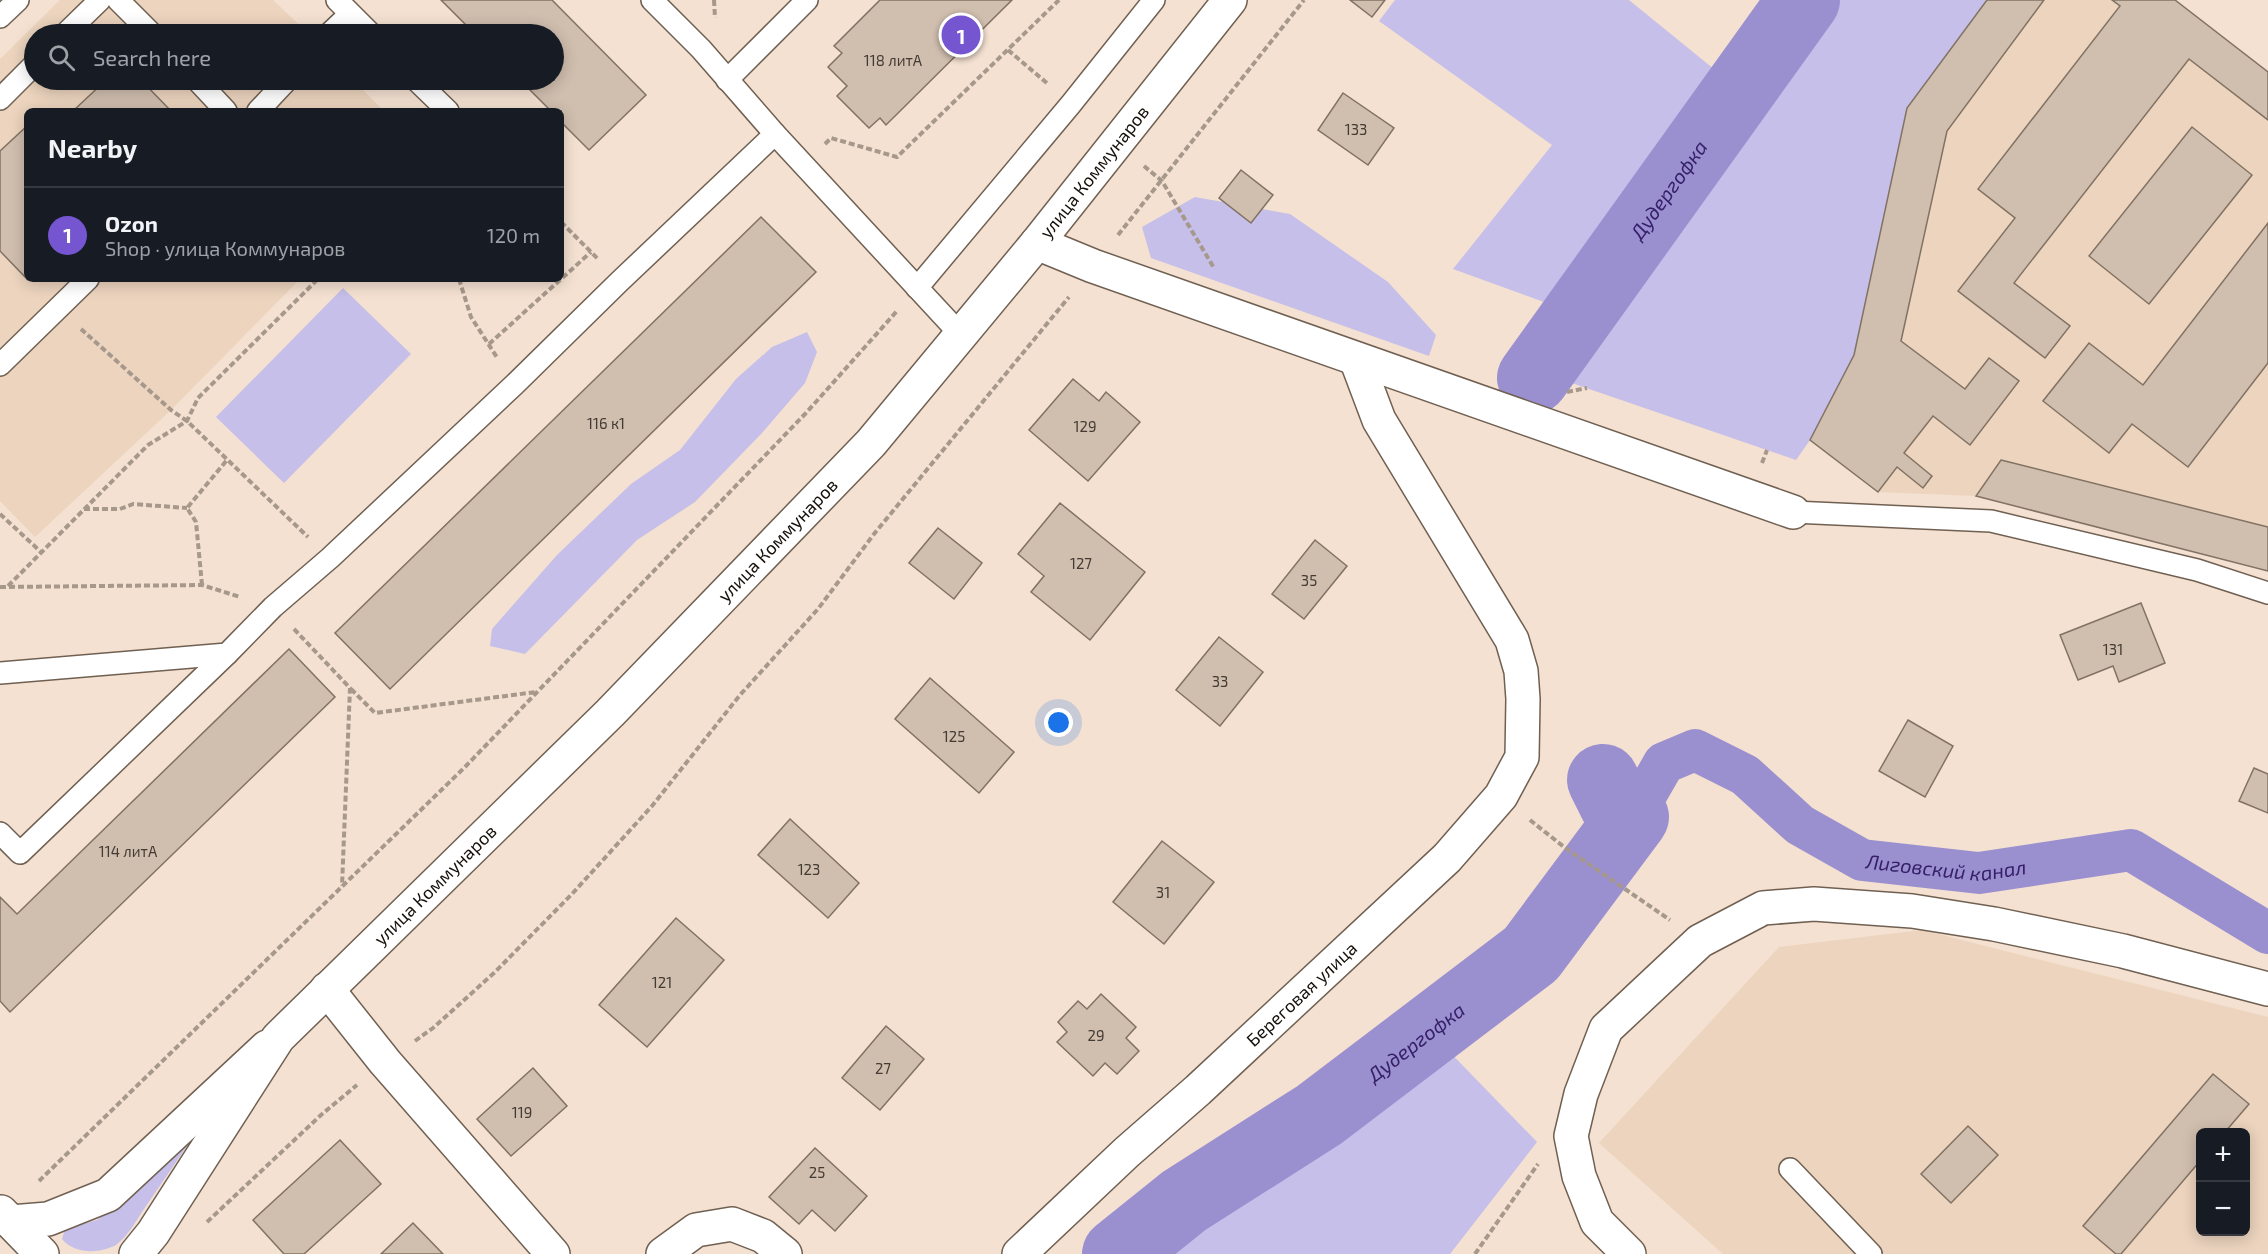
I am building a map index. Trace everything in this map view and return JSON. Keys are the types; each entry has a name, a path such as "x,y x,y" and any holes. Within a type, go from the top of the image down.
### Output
{"street":[{"name":"улица Коммунаров","path":"5,1216 48,1219 108,1195 278,1038 642,679 871,443 1037,243 1230,0"},
{"path":"1037,243 1093,266 1793,512"},
{"name":"Береговая улица","path":"1019,1254 1447,858 1501,796 1522,757 1521,671 1512,639 1379,420 1356,359"},
{"path":"1629,1254 1598,1222 1580,1176 1570,1136 1581,1094 1606,1029 1700,941 1763,908 1814,904 1912,911 1994,924 2123,951 2268,989"},
{"path":"327,989 386,1062 554,1254"},
{"name":"улица Коммунаров","path":"136,1254 153,1233 278,1038"},
{"path":"5,1216 42,1254"},
{"path":"663,1254 696,1230 732,1224 763,1236 785,1254"}],"lane":[{"path":"0,17 18,0"},
{"path":"75,24 100,0"},
{"path":"118,0 142,24"},
{"path":"652,0 701,49 775,135 961,335"},
{"path":"727,80 807,0"},
{"path":"917,288 1154,0"},
{"path":"334,24 343,7 361,24"},
{"path":"0,99 24,75"},
{"path":"206,90 223,108"},
{"path":"261,108 278,90"},
{"path":"426,90 445,108"},
{"path":"0,833 20,854 273,607 330,558 514,385 775,135"},
{"path":"0,365 85,282"},
{"path":"1793,512 1991,521 2197,570 2268,593"},
{"path":"0,673 227,654"},
{"path":"1790,1169 1871,1254"}],"path":[{"path":"804,165 831,138 897,157 1059,0"},
{"path":"199,1230 321,1115 386,1062 433,1028 494,973 572,894 652,806 740,695 818,609 874,534 1162,181 1305,0"},
{"path":"1136,159 1162,181 1215,270"},
{"path":"564,225 620,281"},
{"path":"564,276 591,252"},
{"path":"8,586 148,445 187,421 198,398 315,282"},
{"path":"460,282 471,317 514,385"},
{"path":"489,344 558,282"},
{"path":"33,1187 464,768 806,413 917,288"},
{"path":"59,308 171,410 187,421 330,558"},
{"path":"187,508 227,460"},
{"path":"84,509 120,509 133,504 187,508"},
{"path":"187,508 196,522 202,585"},
{"path":"0,514 41,552"},
{"path":"0,587 202,585 273,607 375,713 537,692"},
{"path":"342,886 350,688"},
{"path":"1501,796 1564,847 1700,941"},
{"path":"1475,1254 1539,1162 1570,1136"}],"shaded area":[{"path":"60,0 273,0 298,24 36,24"},
{"path":"1395,0 1629,0 1736,87 1574,313 1453,269 1552,145 1379,21"},
{"path":"1823,0 1987,0 1907,108 1854,355 1810,440 1796,460 1557,378"},
{"path":"1987,0 2175,0 2268,72 2268,571 1976,496 1878,492 1810,440 1907,108"},
{"path":"24,35 24,90 363,90 381,108 24,108 24,282 297,282 171,410 35,537 0,501 0,59"},
{"path":"1195,197 1290,214 1388,282 1436,335 1429,356 1151,258 1142,227"},
{"path":"343,288 411,354 284,483 216,417"},
{"path":"807,332 817,352 805,383 762,433 695,502 637,540 525,654 490,646 492,629 557,555 631,484 680,450 736,379 772,347"},
{"path":"1922,930 2268,1017 2268,1254 1723,1254 1599,1143 1779,947"},
{"path":"1439,1041 1537,1142 1450,1254 1133,1254 1183,1215 1272,1167"},
{"path":"189,1139 189,1143 132,1228 116,1245 102,1250 87,1251 73,1248 62,1239 65,1229 97,1220 110,1211"}],"building":[{"path":"441,0 552,0 646,95 589,150 564,125 564,108 548,108 530,90 564,90 564,24 465,24"},
{"path":"880,0 1012,0 886,125 880,118 869,128 837,96 847,86 828,67 842,53 834,46"},
{"path":"1350,0 1385,0 1372,17"},
{"path":"1987,0 2044,0 1947,131 1901,341 1965,389 1989,358 2019,381 1970,445 1933,416 1904,453 1932,476 1923,488 1897,467 1878,492 1810,440 1854,355 1907,108"},
{"path":"2112,0 2175,0 2268,72 2268,120 2189,59 2014,283 2070,326 2045,358 1958,291 2015,218 1978,189 2120,6"},
{"path":"95,90 151,90 168,108 76,108"},
{"path":"1343,93 1394,128 1368,165 1318,130"},
{"path":"2192,127 2252,175 2149,304 2089,256"},
{"path":"24,129 24,276 0,251 0,151"},
{"path":"1241,170 1273,195 1251,223 1219,198"},
{"path":"761,217 816,272 390,689 335,633"},
{"path":"2268,223 2268,363 2188,467 2132,424 2109,453 2043,401 2089,343 2143,385"},
{"path":"1073,379 1099,401 1106,392 1140,422 1088,481 1029,430"},
{"path":"2001,460 2268,527 2268,571 1976,496"},
{"path":"1060,503 1145,572 1090,640 1031,592 1044,576 1018,554"},
{"path":"938,528 982,563 954,599 909,563"},
{"path":"1315,540 1347,566 1304,619 1272,594"},
{"path":"2141,603 2165,663 2119,682 2113,666 2078,680 2060,635"},
{"path":"1219,637 1263,672 1220,726 1176,690"},
{"path":"289,649 335,697 10,1012 0,1001 0,897 17,914"},
{"path":"930,678 1014,752 979,793 895,719"},
{"path":"1908,720 1953,746 1925,797 1879,771"},
{"path":"2254,768 2268,774 2268,813 2239,801"},
{"path":"790,819 859,883 828,918 758,855"},
{"path":"1162,841 1214,882 1164,944 1113,902"},
{"path":"676,918 724,960 647,1047 599,1005"},
{"path":"1101,994 1136,1027 1126,1038 1139,1051 1117,1074 1105,1063 1093,1076 1057,1042 1067,1032 1058,1022 1078,1001 1087,1009"},
{"path":"886,1026 924,1059 880,1110 842,1078"},
{"path":"533,1068 567,1106 511,1156 477,1119"},
{"path":"2213,1074 2249,1104 2228,1128 2196,1128 2196,1166 2121,1254 2116,1254 2083,1226"},
{"path":"1968,1126 1998,1155 1951,1203 1921,1174"},
{"path":"340,1140 381,1184 304,1254 284,1254 253,1220"},
{"path":"815,1148 867,1196 835,1231 812,1210 799,1224 769,1197"},
{"path":"413,1223 443,1254 381,1254"}],"waterway":[{"name":"Дудергофка","path":"1533,378 1804,0"},
{"name":"Лиговский канал","path":"1633,817 1664,763 1695,750 1745,775 1800,825 1862,860 1979,873 2131,850 2268,933"},
{"name":"Дудергофка","path":"1118,1254 1184,1201 1319,1115 1531,954 1633,817 1615,804 1603,780"}],"place":[{"name":"Ozon","path":"961,35"}]}
